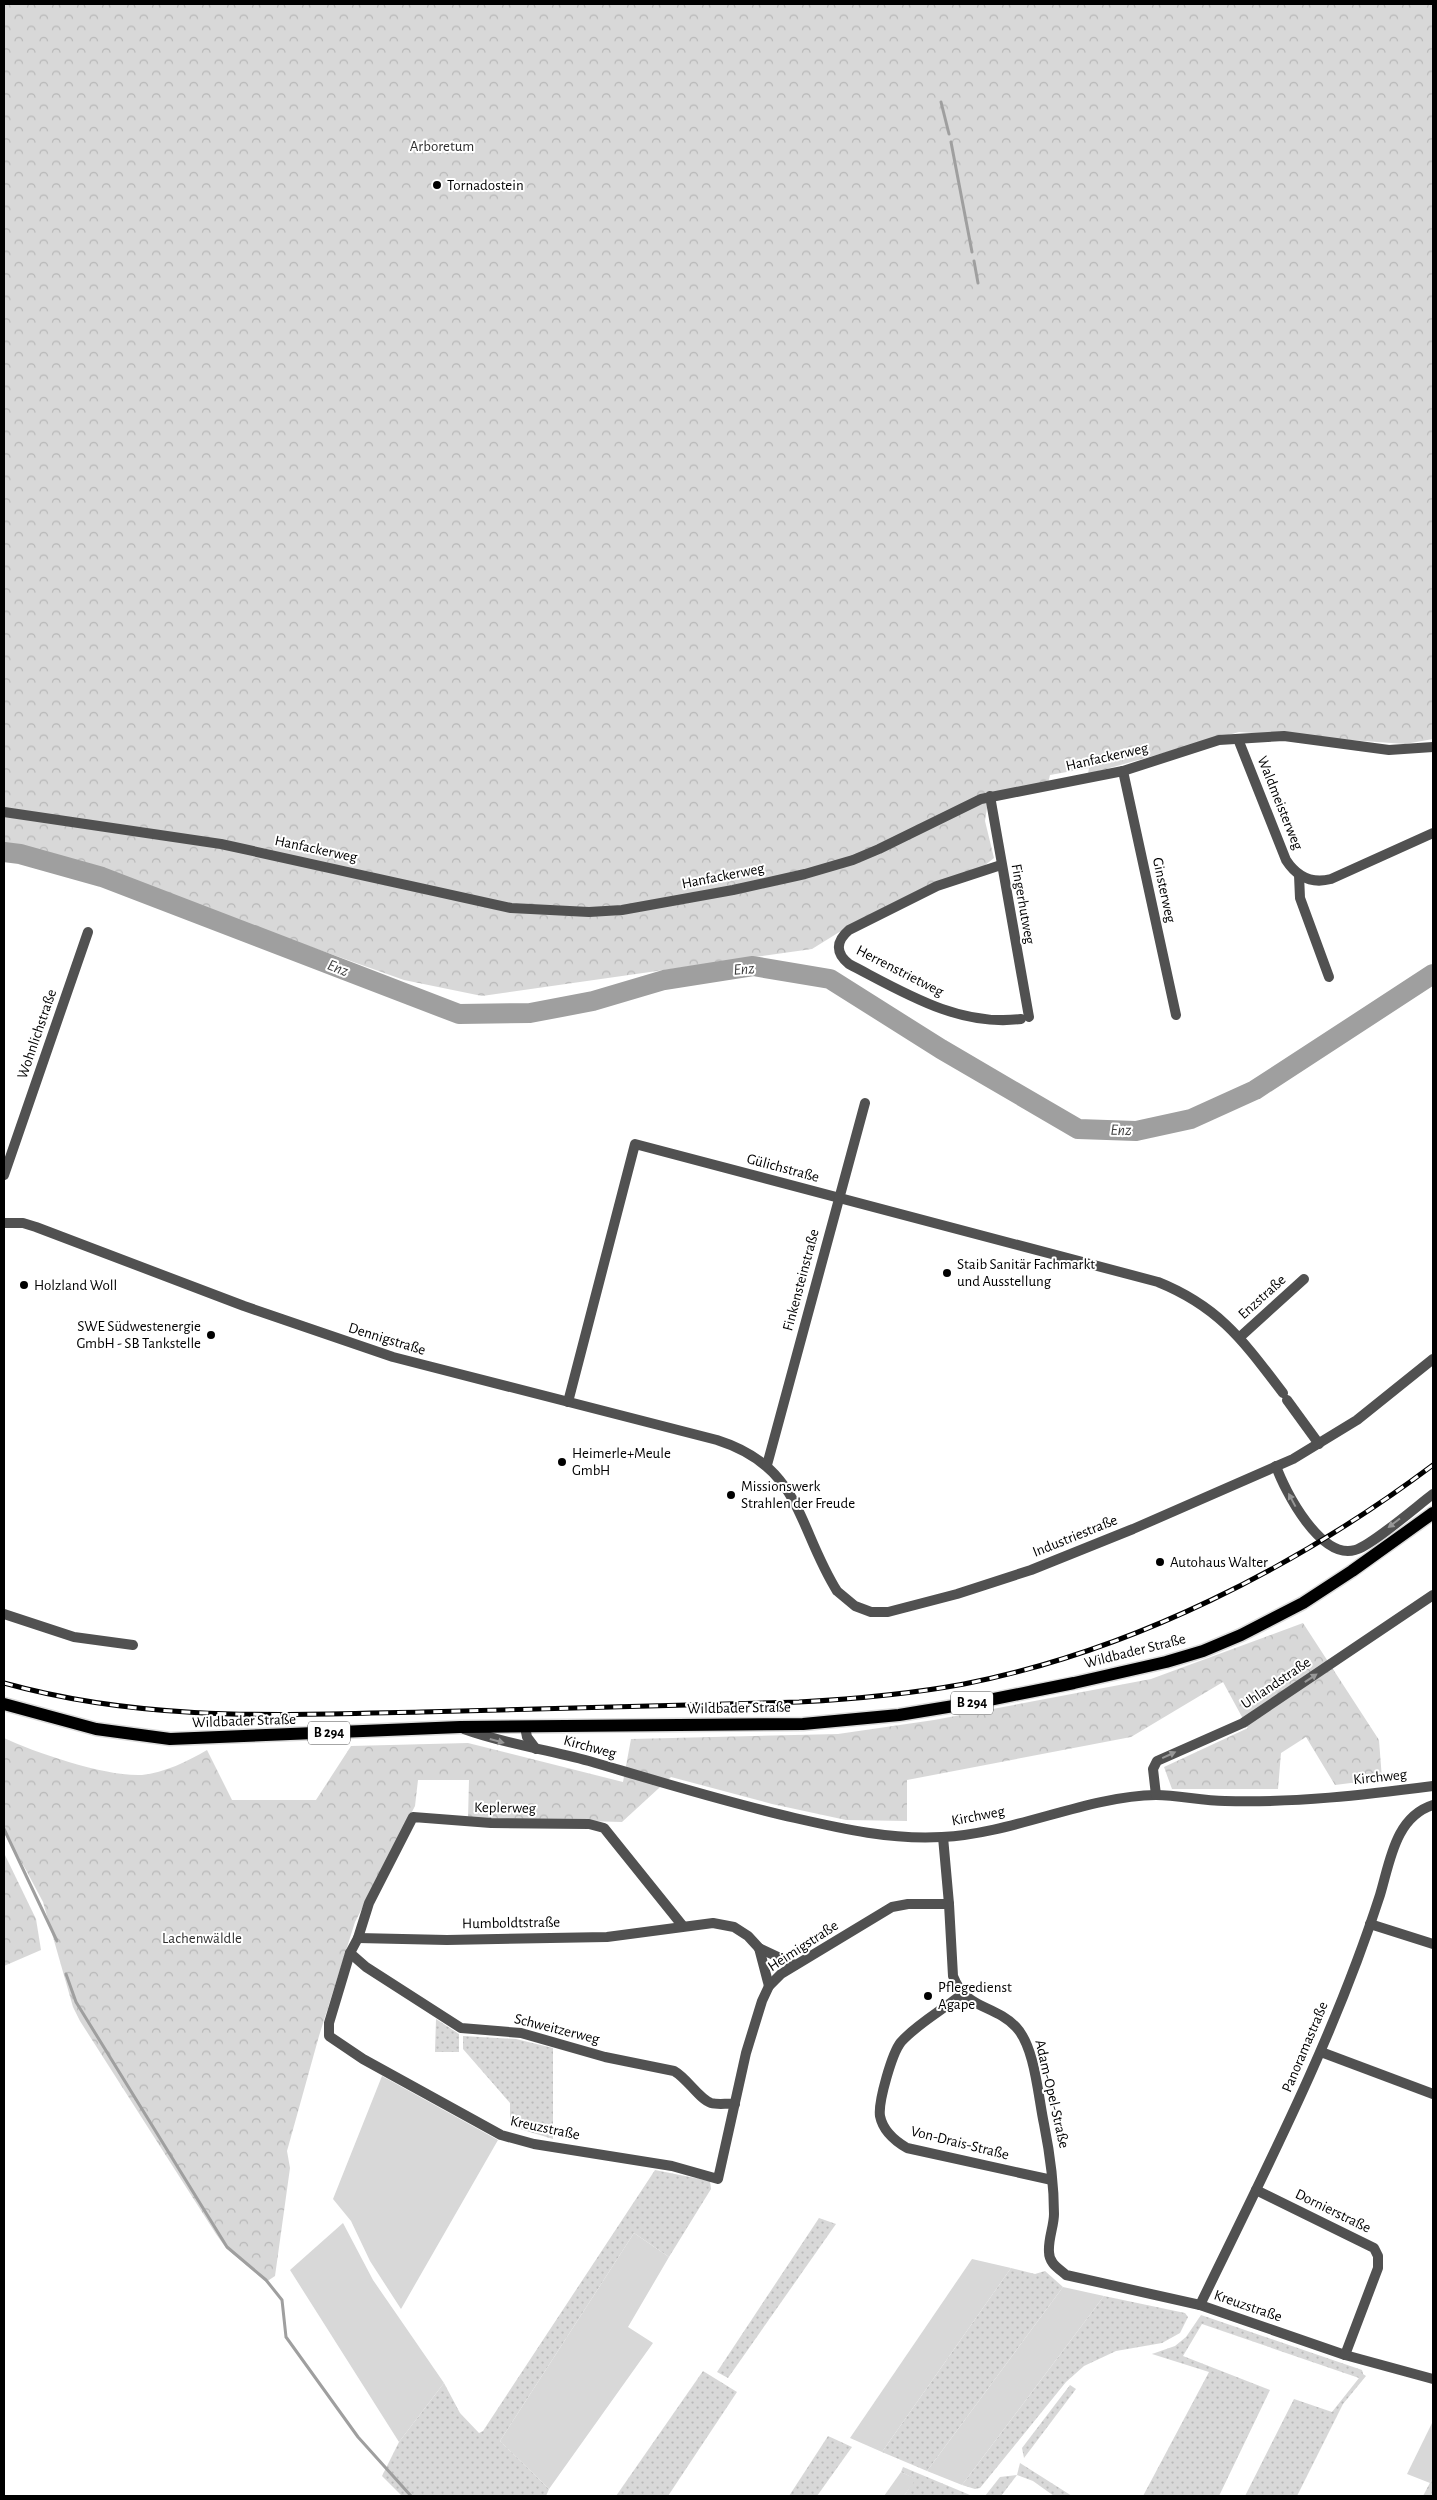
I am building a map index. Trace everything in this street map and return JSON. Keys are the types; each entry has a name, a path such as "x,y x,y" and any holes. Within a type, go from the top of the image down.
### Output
{"main road":[{"name":"Wildbader Straße","path":"4,1704 96,1729 156,1739 216,1739 460,1727 802,1724 899,1715 984,1701 1166,1662 1203,1651 1241,1635 1302,1603 1352,1571 1433,1513"}],"street":[{"name":"Hanfackerweg","path":"4,812 221,844 512,908 589,912 622,910 733,890 834,866 879,849 962,807 990,796 1123,771 1219,740 1284,736 1389,750 1433,747"},
{"name":"Waldmeisterweg","path":"1238,738 1286,860 1299,875"},
{"name":"Ginsterweg","path":"1123,771 1176,1015"},
{"name":"Fingerhutweg","path":"990,796 1025,1018"},
{"path":"1329,977 1300,898 1299,875 1311,880 1331,879 1433,833"},
{"name":"Herrenstrietweg","path":"1001,865 937,886 849,930 840,939 838,950 842,958 849,964 940,1009 986,1020 1025,1018"},
{"name":"Wohnlichstraße","path":"4,1175 88,932"},
{"name":"Finkensteinstraße","path":"767,1465 864,1103"},
{"name":"Gülichstraße","path":"568,1402 635,1144 1158,1282 1182,1292"},
{"name":"Dennigstraße","path":"4,1223 23,1223 36,1227 261,1312 392,1357 718,1440 743,1450 767,1465"},
{"name":"Enzstraße","path":"1240,1337 1304,1279"},
{"name":"Enzstraße","path":"1182,1292 1214,1312 1240,1337 1319,1444"},
{"name":"Industriestraße","path":"767,1465 778,1476 798,1507 837,1591 855,1606 878,1612 899,1610 957,1594 1031,1570 1139,1526 1276,1466 1319,1444 1383,1402 1433,1359"},
{"path":"1276,1466 1301,1516 1329,1544 1346,1552 1364,1546 1433,1494"},
{"name":"Uhlandstraße","path":"1156,1795 1153,1769 1157,1761 1243,1723 1433,1595"},
{"path":"4,1614 74,1638 133,1645"},
{"name":"Kirchweg","path":"460,1727 495,1741 585,1760 725,1802 844,1830 898,1837 943,1837 1027,1822 1123,1799 1156,1795 1222,1801 1288,1801 1433,1786"},
{"path":"525,1727 527,1737 536,1749"},
{"name":"Panoramastraße","path":"1200,2305 1321,2052 1370,1924 1394,1846 1404,1826 1422,1809 1433,1805"},
{"name":"Keplerweg","path":"358,1938 369,1903 413,1816 476,1823 589,1824 604,1828 682,1925"},
{"path":"943,1837 949,1904 952,1976 962,1994"},
{"name":"Heimigstraße","path":"718,2179 746,2053 762,2001 769,1986 795,1965 892,1907 908,1904 949,1904"},
{"name":"Humboldtstraße","path":"358,1938 447,1940 607,1937 682,1925 723,1924 734,1927 748,1936 759,1948 795,1965"},
{"path":"1370,1924 1433,1944"},
{"path":"350,1953 358,1938"},
{"path":"759,1948 769,1986"},
{"name":"Kreuzstraße","path":"350,1953 329,2023 328,2036 363,2059 501,2134 534,2144 672,2166 718,2179"},
{"name":"Schweitzerweg","path":"350,1953 366,1966 461,2028 521,2033 605,2057 674,2071 684,2077 705,2100 712,2103 735,2104"},
{"name":"Adam-Opel-Straße","path":"962,1994 1015,2026 1028,2046 1052,2160 1054,2215 1049,2252 1053,2265"},
{"name":"Von-Drais-Straße","path":"962,1994 915,2029 900,2044 891,2062 880,2116 886,2130 893,2140 907,2148 1052,2180"},
{"path":"1321,2052 1433,2094"},
{"name":"Dornierstraße","path":"1256,2190 1374,2248 1378,2256 1378,2268 1344,2355"},
{"name":"Kreuzstraße","path":"1053,2265 1066,2275 1200,2305 1344,2355 1433,2379"}],"green space":[{"name":"Arboretum","path":"4,4 1433,4 1433,739 1405,744 1239,732 1088,774 1089,768 1050,775 1048,783 989,795 985,821 994,858 984,866 841,931 812,949 482,996 404,980 97,871 24,851 4,848"},
{"name":"Lachenwäldle","path":"1303,1623 1379,1740 1382,1779 1335,1785 1306,1737 1281,1753 1278,1789 1172,1789 1164,1767 1248,1728 1223,1682 1131,1737 907,1780 907,1821 846,1820 772,1804 671,1777 622,1822 468,1818 469,1780 418,1780 415,1806 355,1922 319,2036 287,2151 290,2168 275,2276 266,2282 226,2248 216,2234 80,2021 73,2007 43,1902 4,1833 4,1738 72,1763 127,1775 159,1772 207,1750 232,1800 316,1800 351,1746 468,1743 623,1782 631,1739 838,1734 934,1720 1151,1679"},
{"path":"4,1853 36,1919 41,1950 4,1966"},
{"path":"436,2019 459,2034 459,2052 435,2052"},
{"path":"463,2036 516,2039 553,2048 553,2139 510,2126 510,2103 463,2049"},
{"path":"382,2076 498,2140 401,2309 370,2261 351,2221 333,2199"},
{"path":"655,2170 710,2181 711,2189 669,2257 634,2233 500,2441 549,2489 546,2496 402,2496 382,2476 399,2442 444,2383 460,2413 479,2433 483,2431"},
{"path":"819,2218 836,2224 728,2378 717,2372"},
{"path":"343,2223 373,2280 444,2383 399,2442 290,2270"},
{"path":"634,2233 669,2257 628,2327 653,2343 549,2489 500,2441"},
{"path":"972,2259 1011,2268 882,2452 850,2438"},
{"path":"1011,2268 1035,2274 1045,2271 1063,2287 927,2471 882,2452"},
{"path":"1063,2287 1104,2296 962,2485 927,2471"},
{"path":"1104,2296 1185,2313 1188,2317 1180,2333 1162,2343 1116,2351 1084,2366 1066,2382 980,2488 975,2489 962,2485"},
{"path":"1201,2315 1362,2370 1366,2376 1343,2404 1297,2496 1245,2496 1294,2399 1332,2412 1359,2378 1202,2324 1183,2356 1270,2390 1219,2496 1143,2496 1209,2372 1152,2354 1175,2346 1186,2337"},
{"path":"703,2371 737,2392 668,2496 616,2496"},
{"path":"1070,2385 1076,2389 1024,2458 1022,2448"},
{"path":"1433,2421 1433,2477 1430,2483 1407,2474"},
{"path":"828,2436 852,2447 817,2496 789,2496"},
{"path":"1020,2463 1072,2496 1054,2496 1033,2481 1017,2475"},
{"path":"903,2467 970,2496 904,2496 915,2479 901,2472"},
{"path":"901,2472 916,2479 904,2496 884,2496"},
{"path":"1017,2475 1001,2496 985,2496 1000,2477"},
{"path":"1433,2477 1433,2496 1423,2496"}],"waterway":[{"path":"941,102 949,134"},
{"path":"951,142 972,252"},
{"path":"974,261 978,283"},
{"name":"Enz","path":"4,852 20,854 102,877 459,1014 530,1013 593,1001 664,980 753,966 830,979 941,1049 1078,1129 1136,1131 1191,1119 1255,1090 1433,974"},
{"path":"4,1829 57,1941"},
{"path":"66,1974 76,2002 227,2247 266,2280 282,2300 286,2337 358,2437 411,2496"}],"railway":[{"path":"4,1683 56,1696 108,1704 160,1710 263,1714 422,1712 799,1702 882,1696 944,1688 1027,1669 1089,1650 1150,1627 1210,1600 1326,1538 1433,1465"}],"place":[{"name":"Tornadostein","path":"437,185"},
{"name":"Staib Sanitär Fachmarkt und Ausstellung","path":"947,1273"},
{"name":"Holzland Woll","path":"24,1285"},
{"name":"SWE Südwestenergie GmbH - SB Tankstelle","path":"211,1335"},
{"name":"Heimerle+Meule GmbH","path":"562,1462"},
{"name":"Missionswerk Strahlen der Freude","path":"731,1495"},
{"name":"Autohaus Walter","path":"1160,1562"},
{"name":"Pflegedienst Agape","path":"928,1996"}]}
